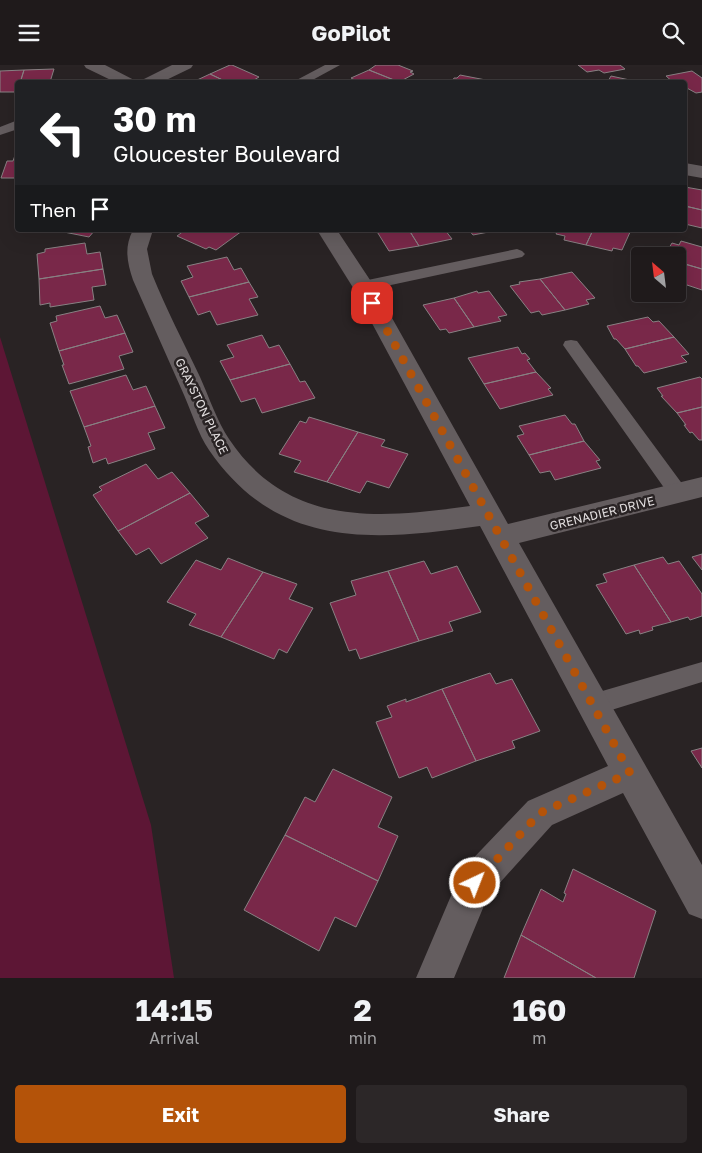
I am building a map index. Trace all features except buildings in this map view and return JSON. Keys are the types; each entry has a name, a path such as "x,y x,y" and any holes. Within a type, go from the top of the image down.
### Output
{"street":[{"path":"92,65 120,80"},
{"path":"152,80 185,65"},
{"path":"687,169 702,173"},
{"name":"GRAYSTON PLACE","path":"142,232 138,243 137,255 144,280 218,443 230,461 260,491 277,503 323,521 382,526 494,526"},
{"path":"328,232 363,286 592,705 702,901"},
{"name":"GRENADIER DRIVE","path":"494,526 691,490"},
{"path":"434,978 475,883 540,813 630,773"}],"lane":[{"path":"303,80 334,65"},
{"path":"0,131 15,124"},
{"path":"363,286 517,253"},
{"path":"571,345 691,490"},
{"path":"592,705 702,672"}],"shaded area":[{"path":"0,337 151,825 174,978 0,978"}],"route":[{"path":"372,303 630,773 540,813 475,883"}]}
